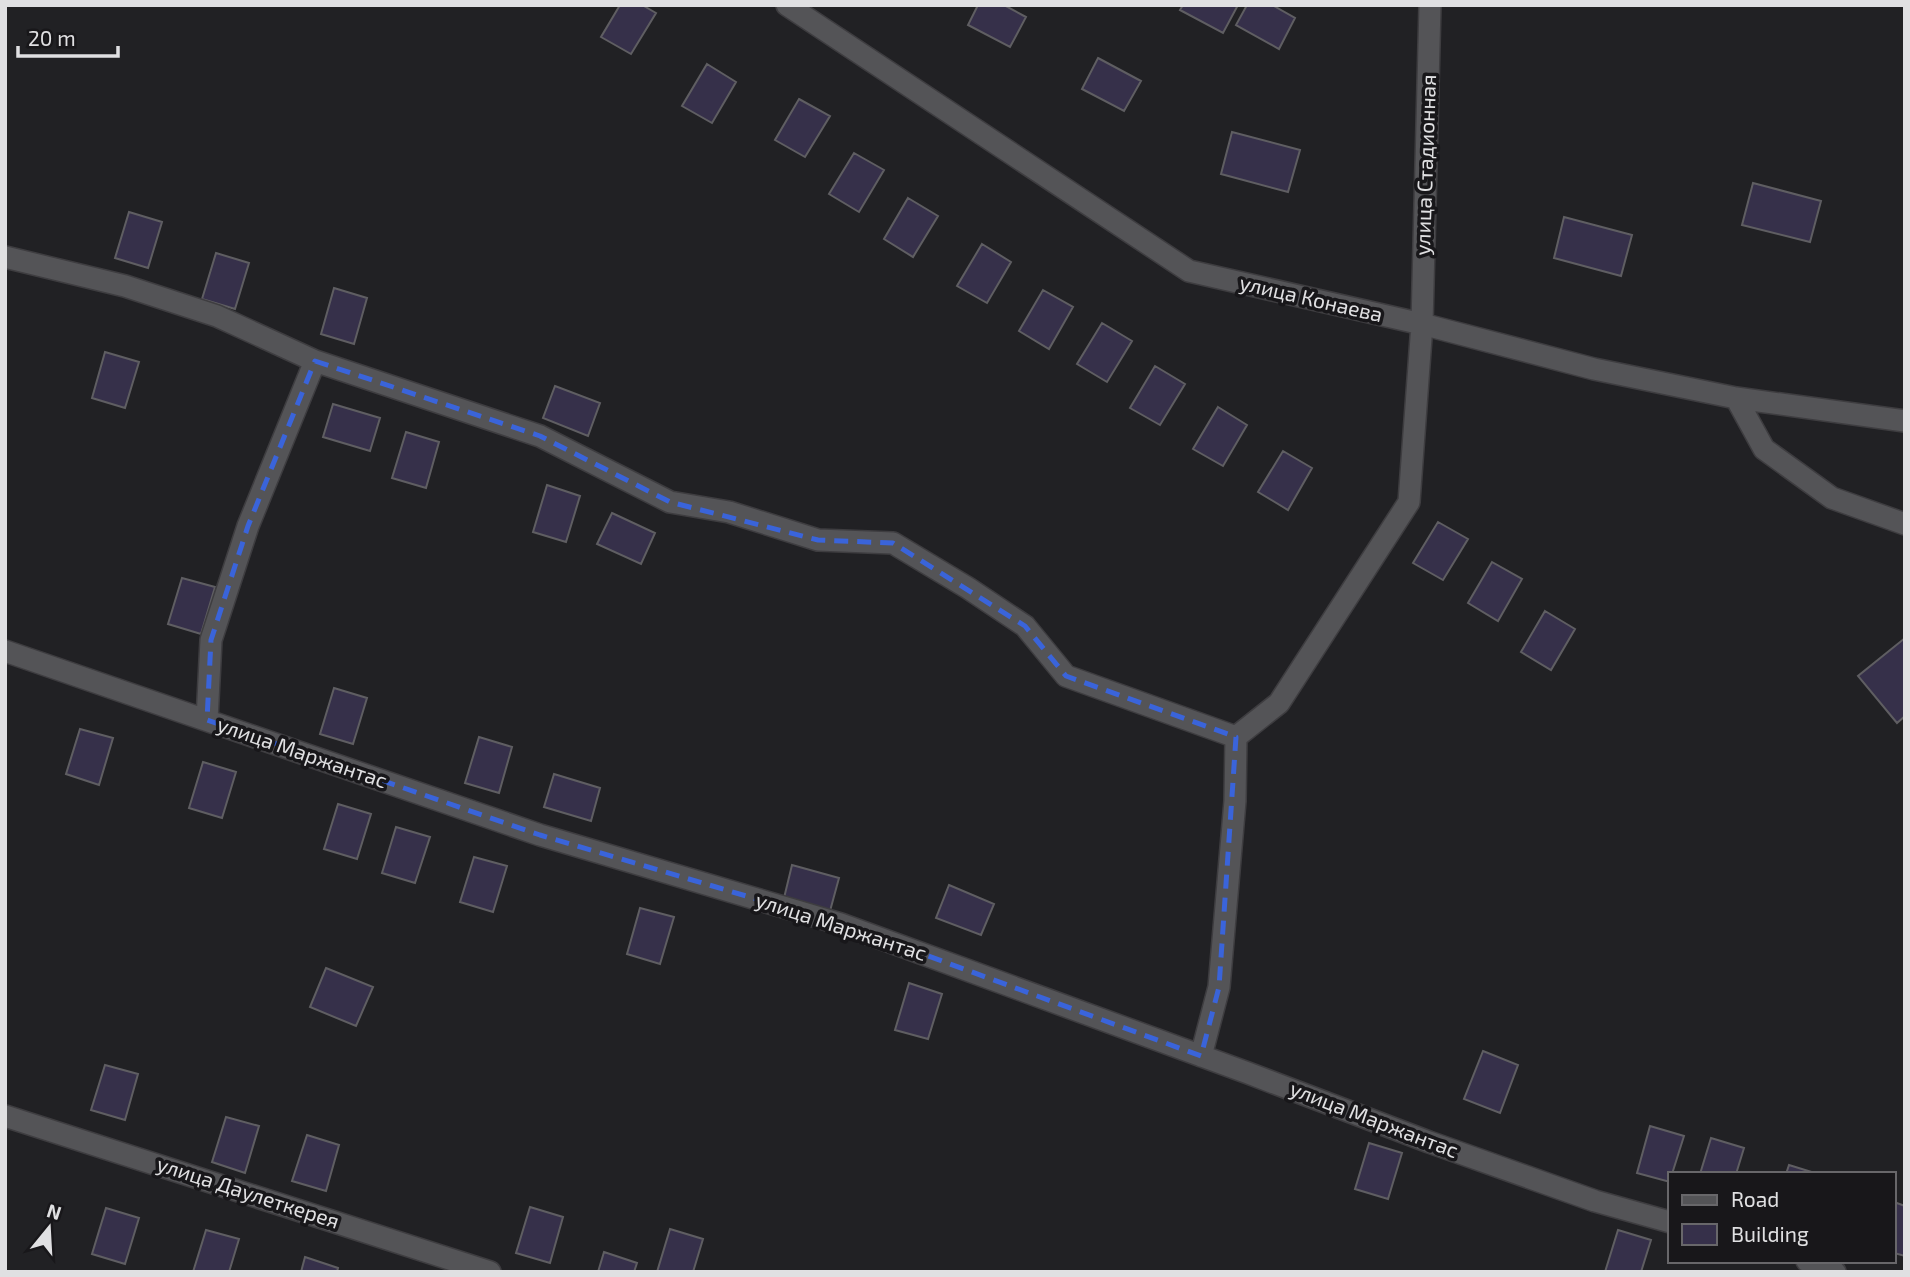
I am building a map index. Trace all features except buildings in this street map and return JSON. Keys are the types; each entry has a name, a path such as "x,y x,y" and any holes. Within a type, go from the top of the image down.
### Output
{"street":[{"name":"улица Конаева","path":"787,5 1189,271 1422,324 1594,369 1736,398 1905,421"},
{"name":"улица Стадионная","path":"1236,737 1279,703 1409,502 1422,324 1430,5"},
{"path":"5,257 125,286 217,316 314,361 540,436 670,502 729,512 818,540 893,543 1025,626 1066,676 1236,737 1235,801 1219,987 1201,1056"},
{"path":"207,720 211,640 248,526 314,361"},
{"path":"1736,398 1764,449 1832,498 1905,524"},
{"name":"улица Маржантас","path":"5,651 540,835 841,924 1429,1142 1595,1201 1668,1221"},
{"name":"улица Даулеткерея","path":"5,1116 490,1272"},
{"path":"1812,1263 1835,1272"}],"highlighted area":[{"path":"315,361 540,436 670,502 818,540 893,543 1025,626 1066,676 1236,737 1219,987 1201,1056 841,924 540,835 207,720 211,640 248,526"}]}
